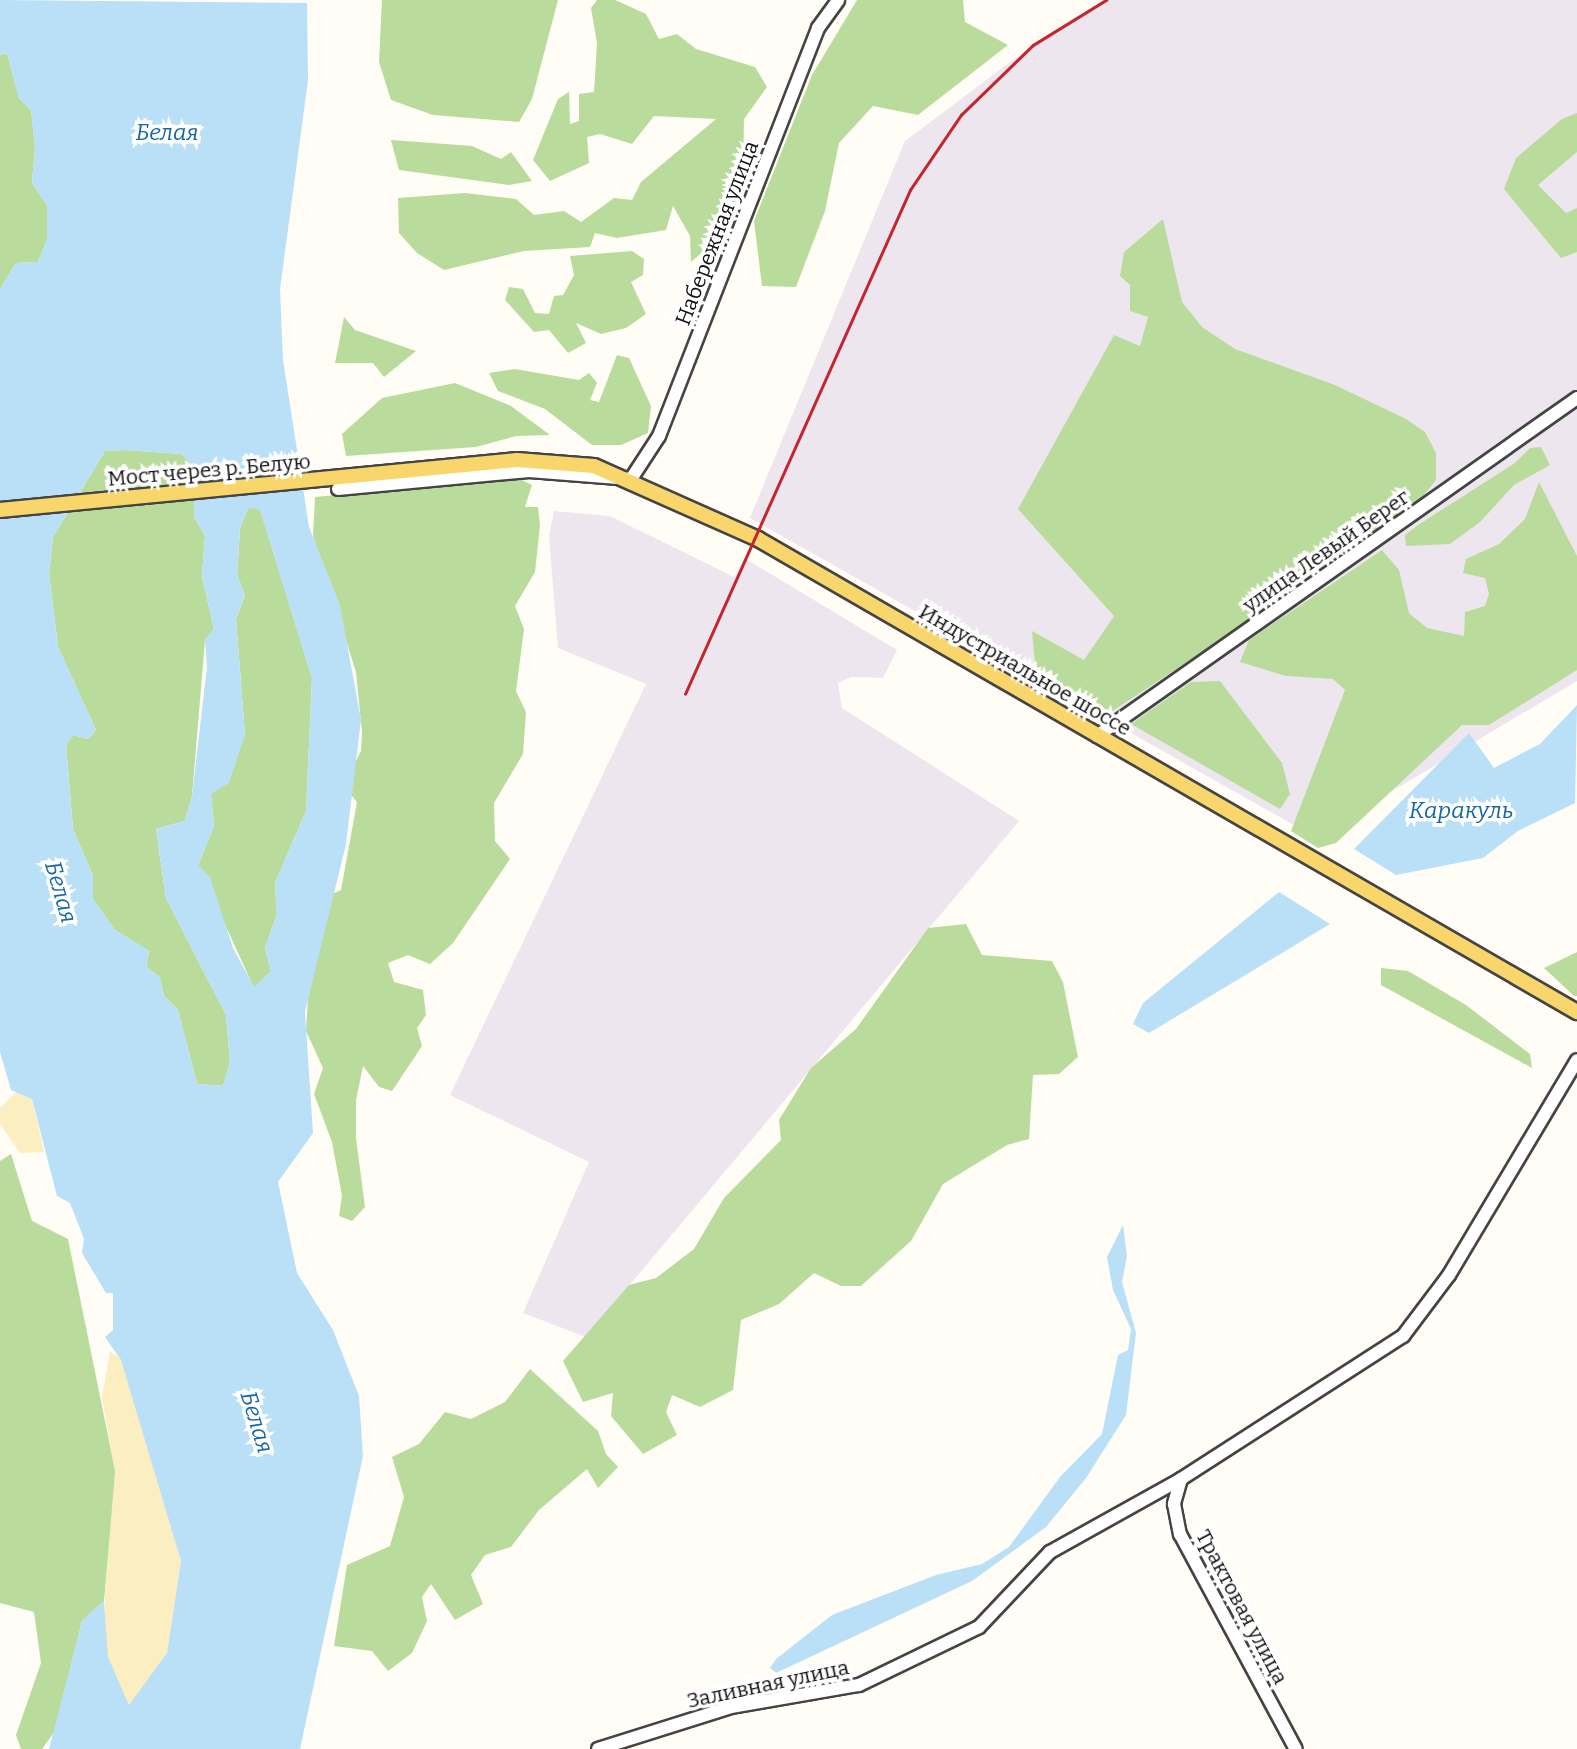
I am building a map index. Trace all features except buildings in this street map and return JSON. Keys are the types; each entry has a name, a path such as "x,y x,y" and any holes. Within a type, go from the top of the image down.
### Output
{"main road":[{"name":"Индустриальное шоссе","path":"422,472 517,460 594,466 631,479 758,540 1577,1012"},
{"name":"Мост через р. Белую","path":"0,510 422,472"}],"street":[{"name":"Набережная улица","path":"631,479 659,436 818,28 838,0"},
{"name":"улица Левый Берег","path":"1097,736 1577,398"},
{"path":"338,489 529,471 631,479"},
{"name":"Заливная улица","path":"598,1749 731,1707 859,1685 979,1627 1050,1552 1181,1479 1403,1336 1449,1275 1577,1060"},
{"name":"Трактовая улица","path":"1181,1479 1174,1504 1180,1534 1296,1749"}],"shaded area":[{"path":"1105,0 1577,0 1577,681 1315,837 750,518 905,141 1033,45"},
{"path":"554,511 610,516 734,577 744,558 897,650 883,678 851,677 838,683 842,708 1019,821 586,1337 523,1313 589,1162 450,1095 646,684 558,648 549,537"}],"green space":[{"path":"382,0 558,0 532,99 519,122 433,115 391,100 379,62"},
{"path":"597,0 615,0 646,14 659,39 677,34 696,49 755,67 767,87 744,119 743,168 730,229 691,262 690,236 673,206 666,230 617,238 595,233 590,247 524,251 444,270 417,253 399,233 398,198 465,193 516,199 534,215 564,211 581,222 614,198 632,200 641,182 716,119 654,116 632,144 600,134 587,137 589,163 550,181 533,160 558,99 569,92 570,124 579,121 579,94 594,92 597,43 591,8"},
{"path":"857,0 963,0 965,22 1008,45 918,115 873,106 839,143 825,211 796,287 762,286 754,221 812,75"},
{"path":"7,53 19,98 31,110 35,147 32,183 47,205 47,240 38,262 16,263 0,289 0,55"},
{"path":"1577,113 1577,152 1538,185 1566,213 1577,208 1577,252 1561,258 1504,189 1516,158 1562,119"},
{"path":"391,140 472,146 501,159 511,152 532,181 509,185 399,170"},
{"path":"1163,219 1182,302 1202,327 1235,349 1335,385 1406,419 1425,432 1436,453 1436,480 1406,518 1111,712 1071,690 1054,697 1037,686 1032,631 1084,660 1114,616 1018,509 1114,335 1140,346 1148,317 1130,311 1130,285 1120,276 1124,252"},
{"path":"632,251 644,259 643,275 631,282 646,314 626,328 601,334 576,323 586,343 568,353 549,330 534,332 505,300 509,287 523,289 535,313 549,314 554,296 563,295 574,275 570,256"},
{"path":"344,317 355,330 416,351 384,377 373,363 335,363"},
{"path":"617,355 629,358 651,406 648,433 621,445 592,445 545,409 498,391 489,373 515,369 579,380 589,373 597,383 590,400 599,402"},
{"path":"455,383 511,406 550,435 516,436 476,447 346,456 342,434 382,398"},
{"path":"1541,447 1550,465 1514,485 1480,522 1450,544 1406,546 1405,535 1418,525 1515,463 1530,448"},
{"path":"105,451 182,454 194,469 194,516 205,536 202,576 214,629 205,640 192,796 185,821 156,829 166,898 226,1015 230,1062 223,1086 197,1084 178,1010 164,996 160,978 146,966 149,951 115,930 93,899 93,876 73,829 66,745 73,735 88,739 96,730 58,647 49,573 53,537"},
{"path":"518,478 532,485 525,507 538,507 540,525 535,572 515,606 524,629 516,691 526,712 523,754 494,803 495,841 510,859 453,943 430,964 408,955 388,963 394,982 423,990 426,1015 417,1028 422,1046 392,1091 379,1087 363,1066 356,1100 356,1138 365,1207 352,1221 339,1216 342,1196 332,1142 314,1094 323,1068 306,1031 308,998 301,971 319,900 341,890 357,802 347,790 348,776 361,751 362,732 356,672 313,536 315,497"},
{"path":"1539,482 1577,556 1577,670 1489,725 1462,725 1336,843 1318,848 1291,831 1345,690 1333,679 1286,676 1240,662 1249,640 1382,550 1399,570 1409,613 1427,628 1464,636 1465,612 1485,606 1489,594 1485,578 1463,573 1466,559 1499,544 1525,519"},
{"path":"248,507 260,509 312,678 306,811 275,883 277,914 265,948 271,971 254,988 198,865 214,826 211,794 245,735 236,619 245,595 237,575 240,528"},
{"path":"1220,681 1282,763 1290,794 1280,809 1131,724 1191,682"},
{"path":"966,924 982,955 1052,961 1063,982 1078,1057 1059,1074 1033,1075 1029,1139 1007,1145 943,1184 911,1241 861,1286 841,1286 814,1273 779,1304 741,1320 733,1390 700,1407 672,1395 666,1412 677,1435 643,1454 611,1416 613,1393 583,1402 563,1361 629,1285 656,1278 694,1249 724,1198 781,1140 779,1120 811,1068 856,1029 928,928"},
{"path":"1577,952 1577,996 1574,996 1544,968"},
{"path":"1381,968 1408,971 1466,1005 1530,1054 1532,1068 1381,985"},
{"path":"11,1154 32,1221 68,1239 116,1475 104,1601 82,1621 55,1731 42,1749 21,1749 16,1735 41,1663 34,1612 0,1603 0,1161"},
{"path":"530,1369 598,1431 606,1454 618,1467 598,1488 587,1469 539,1510 511,1547 485,1555 471,1575 483,1604 455,1620 431,1584 422,1597 427,1621 412,1653 388,1671 372,1651 334,1646 347,1565 390,1546 404,1497 392,1457 419,1444 445,1412 471,1419 505,1402"}],"sand":[{"path":"16,1092 32,1099 44,1152 20,1153 0,1124 0,1108"},
{"path":"110,1351 120,1358 130,1385 181,1561 167,1653 133,1708 105,1692 105,1590 115,1472 102,1398"}],"water":[{"name":"Белая","path":"0,0 307,3 308,80 280,289 283,360 309,527 340,605 361,720 346,844 305,1012 313,1133 278,1182 297,1273 333,1330 359,1396 363,1456 300,1749 49,1749 82,1621 104,1601 108,1657 129,1705 167,1653 181,1561 121,1360 105,1337 113,1330 113,1293 106,1293 82,1253 84,1239 70,1203 57,1196 32,1099 11,1090 0,1052 0,289 16,263 38,262 47,240 47,205 32,183 35,147 31,110 19,98 7,53 0,55","holes":["105,451 182,454 194,469 194,516 205,536 202,576 214,629 205,640 207,667 192,796 185,821 156,829 166,898 226,1015 230,1062 223,1086 197,1084 178,1010 164,996 160,978 146,966 149,951 115,930 93,899 93,876 73,829 66,745 73,735 88,739 96,730 58,647 49,573 53,537","249,507 260,510 312,678 306,811 275,883 277,914 265,948 271,971 254,987 233,948 210,877 198,865 214,826 211,794 229,783 245,735 236,619 245,595 237,575 240,528"]},
{"name":"Каракуль","path":"1577,705 1575,803 1518,831 1483,858 1396,875 1354,849 1469,733 1494,768 1540,744"},
{"path":"1279,892 1330,924 1149,1033 1133,1024 1143,1003"},
{"path":"1123,1225 1127,1256 1122,1282 1136,1333 1126,1415 1086,1478 1046,1527 972,1581 776,1673 770,1668 776,1659 832,1615 936,1575 982,1564 1009,1547 1060,1477 1102,1434 1118,1355 1128,1350 1131,1329 1113,1290 1107,1257"}],"railway":[{"path":"685,694 910,190 961,115 1033,45 1106,0"}]}
